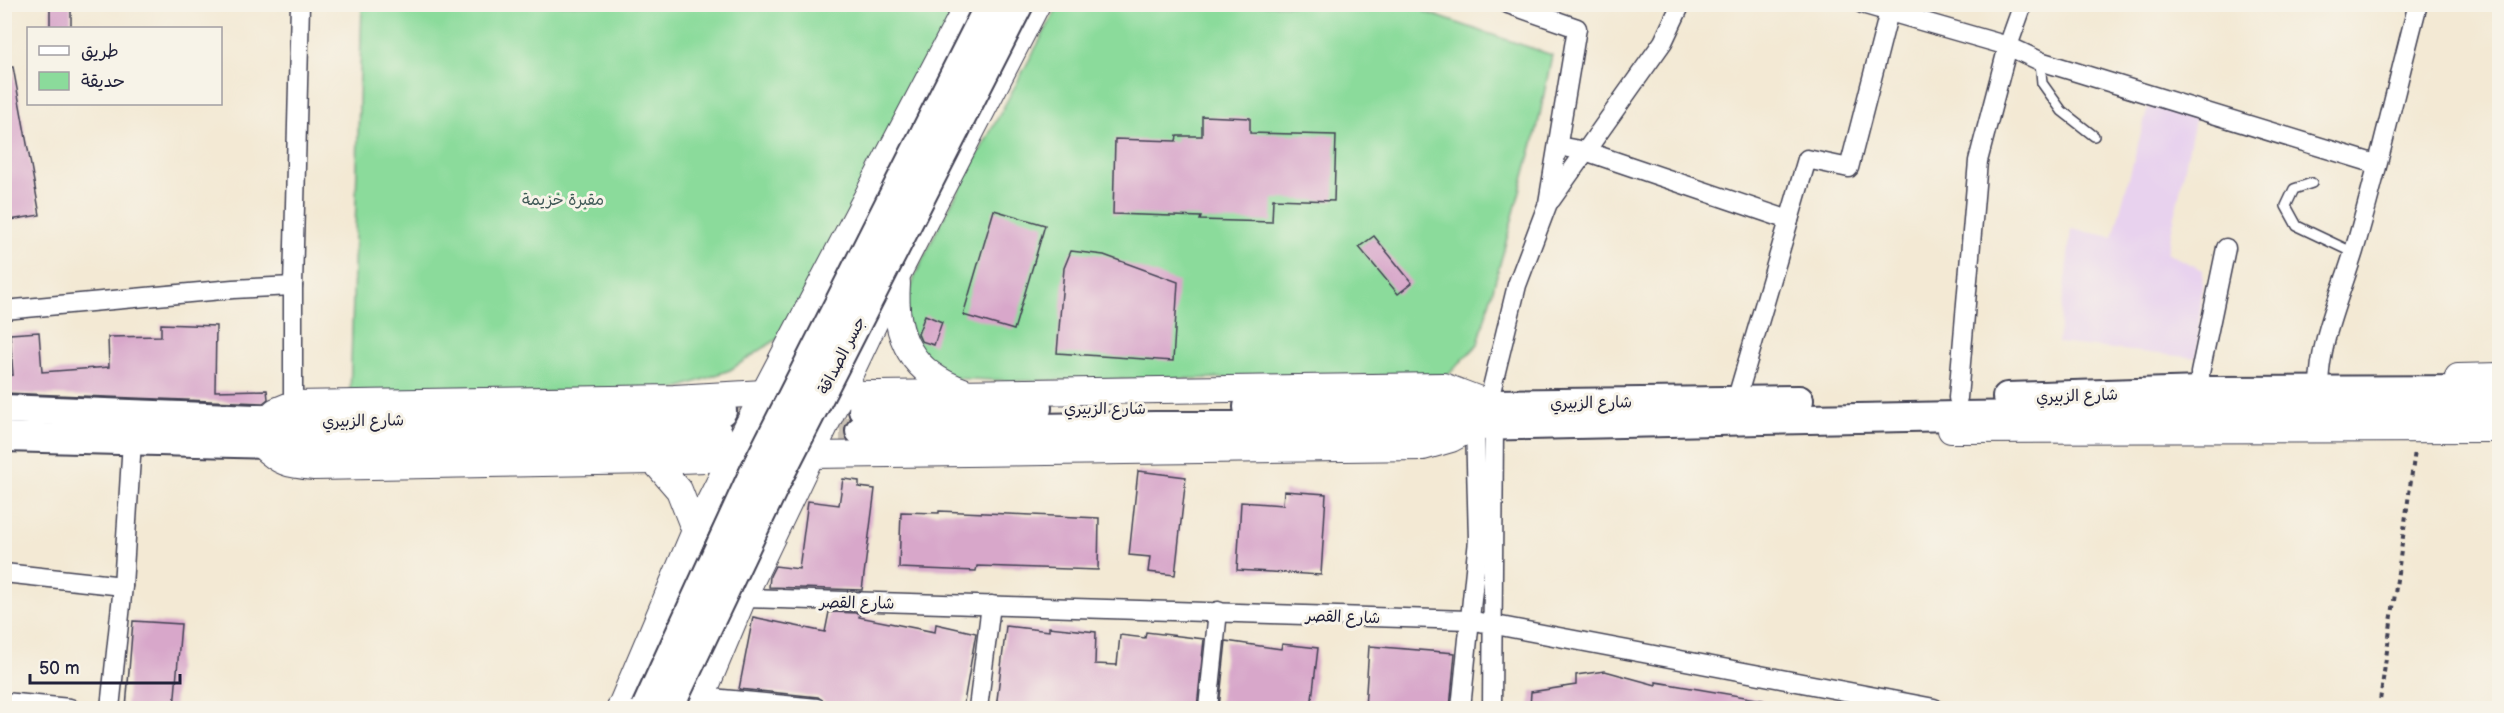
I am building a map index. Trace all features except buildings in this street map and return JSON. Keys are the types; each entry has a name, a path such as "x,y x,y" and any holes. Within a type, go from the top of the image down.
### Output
{"main road":[{"path":"620,708 695,531 764,393 968,4"},
{"name":"جسر الصداقة","path":"646,708 755,470 990,4"},
{"name":"جسر الصداقة","path":"669,708 779,476 1020,4"},
{"path":"699,703 743,598 897,273 1037,4"},
{"path":"897,273 895,307 900,331 910,353 926,372 947,385 969,393"},
{"name":"شارع الزبيري","path":"2319,392 2328,380 2499,376"},
{"path":"1443,386 1486,419 1451,440 1423,447 811,455 654,461 314,467 277,460 264,432 276,411 293,404 840,393 1443,386"},
{"name":"شارع الزبيري","path":"1486,419 1736,401 2201,391 2499,390"},
{"path":"764,393 811,455"},
{"path":"732,459 840,393"},
{"name":"شارع الزبيري","path":"4,409 264,432"},
{"name":"شارع الزبيري","path":"862,420 1486,419 1574,424 1957,416 2499,412"},
{"name":"شارع الزبيري","path":"4,437 132,441 264,432 309,421 720,422"},
{"name":"شارع الزبيري","path":"1574,424 1646,436 1954,430 2499,429"},
{"path":"654,461 679,490 695,531"}],"street":[{"path":"293,404 293,286 300,4"},
{"path":"1461,708 1478,540 1486,419 1517,285 1548,203 1577,28 1508,4"},
{"path":"1548,203 1663,42 1681,4"},
{"path":"1862,4 2008,46 2040,61 2376,164"},
{"path":"1958,398 1978,161 2008,46 2023,4"},
{"path":"2319,392 2319,377 2334,307 2354,253 2418,4"},
{"path":"1736,401 1807,159 1849,168 1889,12"},
{"path":"1558,146 1585,151 1789,220"},
{"path":"2201,391 2200,373 2226,248"},
{"path":"4,310 233,289 293,286"},
{"path":"1486,419 1494,623 1492,708"},
{"path":"110,708 123,586 132,441"},
{"path":"4,573 123,586"},
{"name":"شارع القصر","path":"743,598 1469,620 1494,623 1905,707 1934,708"},
{"path":"978,708 991,605"},
{"path":"1208,708 1218,611"},
{"path":"4,702 70,708"},
{"path":"699,703 817,708"}],"lane":[{"path":"2040,61 2042,83 2062,111 2094,136"},
{"path":"2312,183 2294,189 2286,206 2297,226 2354,253"}],"path":[{"path":"2379,708 2419,429"}],"shaded area":[{"path":"2150,100 2196,114 2167,253 2203,270 2197,358 2058,343 2071,229 2113,237"}],"green space":[{"name":"مقبرة خزيمة","path":"362,5 960,5 782,336 730,370 670,391 350,396"},
{"path":"1059,5 1427,5 1425,12 1552,55 1537,129 1478,344 1448,375 1016,381 948,378 923,362 904,312 915,276 937,230"}],"tunnel":[{"path":"722,411 863,410"},
{"path":"798,432 860,431"}]}
